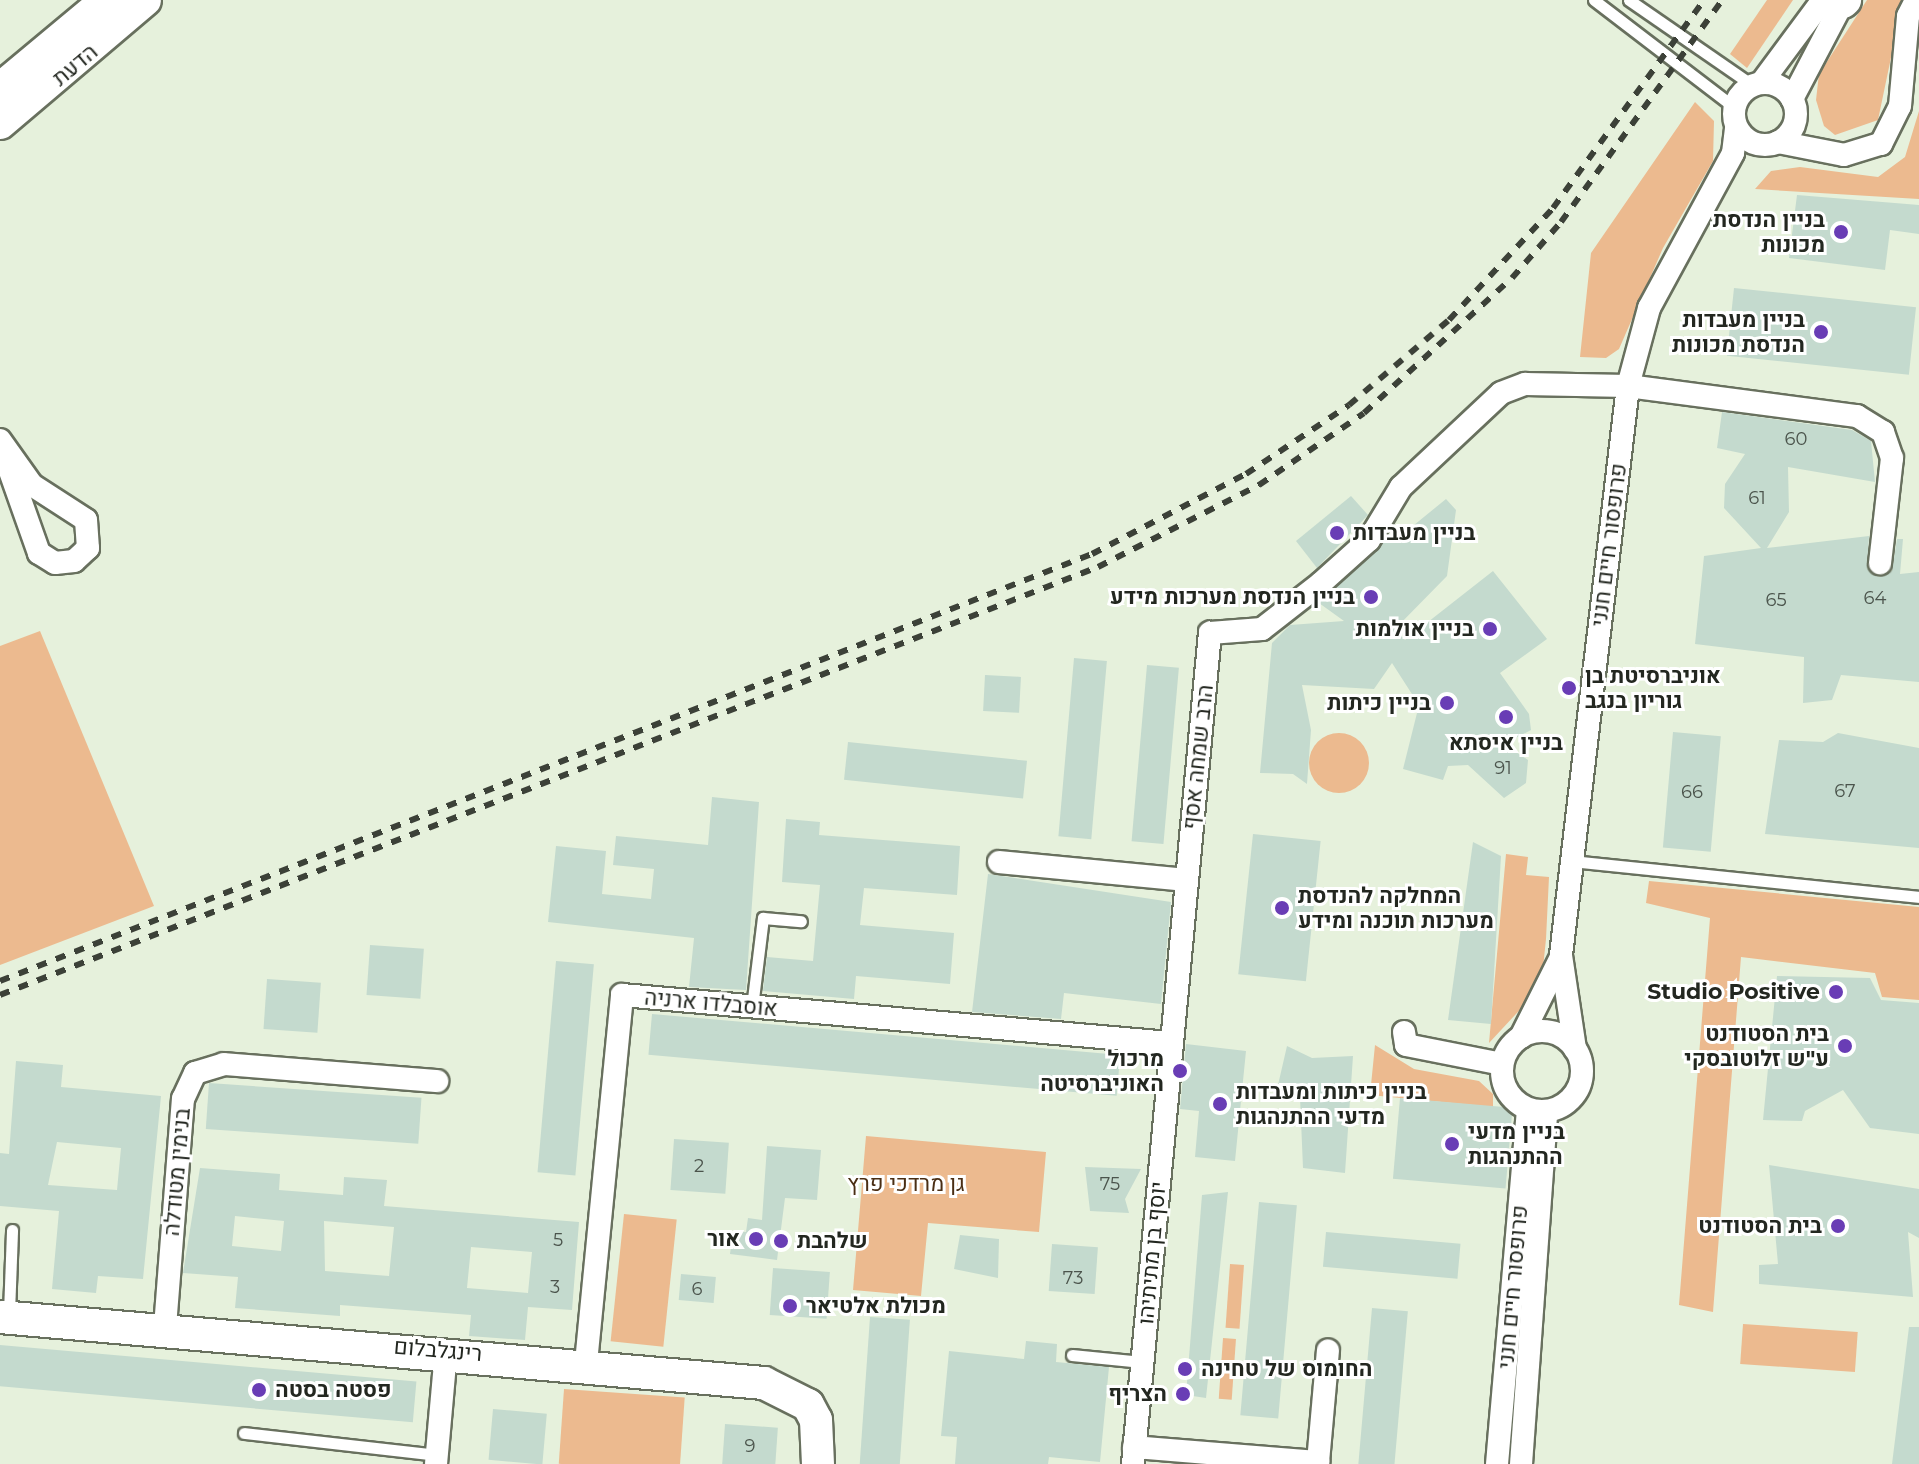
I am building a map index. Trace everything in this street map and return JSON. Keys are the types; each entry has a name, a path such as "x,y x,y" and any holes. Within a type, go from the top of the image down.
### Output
{"street":[{"name":"הדעת","path":"0,89 107,0"},
{"name":"הדעת","path":"0,123 145,0"},
{"path":"1839,0 1757,84 1735,117 1771,144 1865,153 1893,131 1908,16 1916,0"},
{"path":"1794,107 1839,0"},
{"path":"1757,84 1794,107 1829,150"},
{"name":"פרופסור חיים חנני","path":"1709,201 1771,144 1794,107"},
{"name":"פרופסור חיים חנני","path":"1575,1049 1561,955 1628,386 1649,308 1733,153 1735,117"},
{"name":"הרב שמחה אסף","path":"1170,1043 1210,633 1262,629 1321,583 1369,540 1401,487 1501,393 1525,384 1628,386"},
{"path":"1628,386 1857,416 1883,432 1892,458 1880,563"},
{"path":"0,442 32,485 86,520 90,539 74,561 55,563 39,553 0,442"},
{"path":"999,862 1186,880"},
{"name":"פרופסור חיים חנני","path":"1521,1037 1561,955"},
{"name":"אוסבלדו ארניה","path":"586,1363 622,995 1170,1043"},
{"path":"1548,1031 1575,1049 1579,1088 1537,1110 1507,1091 1502,1064 1521,1037 1548,1031"},
{"path":"1404,1032 1406,1045 1416,1049 1502,1064"},
{"name":"יוסף בן מתיתיהו","path":"1134,1456 1170,1043"},
{"name":"בנימין מטודלה","path":"165,1327 183,1099 195,1073 224,1064 437,1081"},
{"name":"פרופסור חיים חנני","path":"1497,1464 1537,1110"},
{"name":"פרופסור חיים חנני","path":"1521,1464 1537,1110"},
{"name":"רינגלבלום","path":"4,1317 165,1327 586,1363 789,1392 816,1420 818,1464"},
{"path":"1134,1456 1318,1462 1328,1350"},
{"path":"437,1460 446,1351"}],"lane":[{"path":"1594,0 1735,117"},
{"path":"1629,0 1757,84"},
{"path":"1572,861 1919,897"},
{"path":"752,1007 763,918 801,921"},
{"path":"4,1317 12,1230"},
{"path":"1072,1355 1142,1362"},
{"path":"244,1433 437,1460"}],"green space":[{"path":"1767,0 1793,0 1747,68 1730,54"},
{"path":"1867,0 1903,0 1878,120 1835,135 1824,126 1816,100 1819,74"},
{"path":"1695,102 1714,121 1713,161 1663,248 1619,349 1606,358 1580,357 1591,253"},
{"path":"1919,111 1919,199 1755,189 1771,171 1800,167 1878,177 1905,157"},
{"path":"40,631 154,906 0,965 0,646"},
{"path":"1339,733 1361,741 1369,763 1361,785 1339,793 1317,785 1309,763 1317,741"},
{"path":"1506,854 1528,857 1526,875 1549,877 1546,939 1541,987 1489,1043"},
{"path":"1649,881 1919,907 1919,1000 1882,997 1875,973 1741,957 1713,1312 1679,1305 1710,918 1646,903"},
{"path":"1375,1045 1414,1069 1479,1081 1493,1094 1493,1107 1370,1095"},
{"name":"גן מרדכי פרץ","path":"866,1136 1046,1152 1039,1232 928,1223 921,1296 853,1290"},
{"path":"624,1214 677,1220 663,1347 611,1341"},
{"path":"1230,1264 1244,1265 1240,1329 1226,1328"},
{"path":"1743,1324 1858,1332 1855,1372 1740,1364"},
{"path":"1223,1338 1236,1339 1232,1400 1219,1399"},
{"path":"564,1389 685,1397 680,1464 559,1464"}],"building":[{"name":"בניין הנדסת מכונות","path":"1797,195 1919,205 1919,234 1890,230 1885,270 1789,258"},
{"name":"בניין מעבדות הנדסת מכונות","path":"1734,288 1916,307 1909,375 1727,356"},
{"path":"1722,412 1852,430 1871,441 1875,482 1788,467 1789,512 1767,548 1869,536 1867,568 1879,577 1892,571 1897,539 1903,539 1900,574 1919,572 1919,682 1841,675 1832,700 1803,703 1804,657 1695,644 1704,556 1761,548 1724,508 1725,484 1745,454 1717,448"},
{"name":"בניין מעבדות","path":"1351,496 1368,515 1317,568 1296,541"},
{"path":"1446,499 1456,510 1447,576 1395,629 1405,640 1493,571 1547,639 1500,673 1529,714 1531,730 1504,744 1528,760 1526,783 1504,798 1468,765 1448,766 1443,780 1403,769 1419,705 1392,663 1374,689 1302,685 1311,730 1307,784 1293,774 1260,773 1272,643 1290,625 1344,621 1319,603 1387,537 1392,543"},
{"path":"1074,658 1107,661 1091,839 1058,836"},
{"path":"1147,665 1179,668 1163,844 1132,841"},
{"path":"985,675 1021,677 1019,713 983,711"},
{"path":"1673,732 1721,736 1711,852 1663,848"},
{"path":"1838,733 1919,748 1919,848 1765,834 1779,740 1823,742"},
{"path":"848,742 1027,761 1023,799 844,780"},
{"path":"712,797 759,802 746,990 689,987 694,938 548,922 556,846 606,851 602,894 651,899 654,869 613,865 616,836 708,845"},
{"path":"786,819 820,822 819,835 960,846 957,895 864,888 860,925 954,933 950,984 856,976 854,999 763,991 767,957 813,961 820,885 782,882"},
{"name":"המחלקה להנדסת מערכות תוכנה ומידע","path":"1253,834 1321,841 1306,981 1238,974"},
{"path":"1473,842 1501,856 1491,1024 1448,1020"},
{"path":"988,874 1171,902 1161,1004 1064,993 1061,1019 972,1012"},
{"path":"370,945 424,949 420,999 367,995"},
{"path":"556,961 594,964 575,1176 538,1172"},
{"name":"בית הסטודנט ע\"ש זלוטובסקי","path":"1777,976 1870,978 1881,1000 1919,1003 1919,1134 1870,1128 1843,1090 1805,1111 1802,1121 1763,1120"},
{"path":"267,979 321,983 317,1033 264,1029"},
{"path":"652,1014 1120,1055 1117,1096 648,1055"},
{"name":"בניין כיתות ומעבדות מדעי ההתנהגות","path":"1186,1044 1246,1051 1235,1161 1195,1157 1199,1111 1180,1109"},
{"path":"1287,1046 1312,1058 1353,1056 1345,1173 1303,1168 1300,1097 1278,1085"},
{"path":"16,1061 63,1065 61,1087 161,1096 143,1279 98,1276 96,1293 52,1289 59,1211 0,1206 0,1153 9,1154","holes":["57,1142 121,1148 117,1190 48,1185"]},
{"path":"209,1083 421,1098 418,1144 206,1129"},
{"name":"בניין מדעי ההתנהגות","path":"1400,1098 1513,1108 1506,1189 1393,1179"},
{"path":"674,1139 729,1143 725,1194 670,1190"},
{"path":"767,1146 821,1150 817,1200 785,1198 777,1260 730,1254 733,1231 746,1232 748,1218 762,1220"},
{"name":"בית הסטודנט","path":"1769,1165 1919,1189 1919,1238 1908,1232 1913,1297 1759,1284 1759,1265 1778,1264"},
{"path":"1085,1167 1141,1169 1125,1199 1129,1213 1090,1211"},
{"path":"200,1168 280,1174 279,1190 343,1195 344,1177 387,1180 384,1206 579,1222 572,1310 528,1307 525,1340 469,1336 471,1315 340,1305 340,1316 235,1308 238,1277 183,1273","holes":["235,1216 284,1221 281,1251 232,1246","324,1221 394,1227 389,1276 325,1271","471,1247 532,1252 528,1293 467,1288"]},
{"path":"1228,1192 1206,1398 1186,1395 1202,1195"},
{"path":"1259,1202 1297,1205 1278,1418 1240,1415"},
{"path":"1326,1232 1460,1244 1457,1279 1323,1267"},
{"path":"960,1235 999,1239 998,1278 954,1269"},
{"path":"1052,1244 1098,1247 1095,1294 1049,1291"},
{"path":"773,1268 830,1272 827,1319 770,1315"},
{"path":"681,1274 716,1277 714,1303 679,1300"},
{"path":"1372,1308 1408,1311 1394,1464 1358,1464"},
{"path":"870,1317 910,1320 900,1464 860,1464"},
{"path":"1909,1327 1919,1327 1919,1464 1892,1464"},
{"path":"1026,1341 1057,1344 1056,1362 1109,1367 1100,1462 1049,1457 1048,1464 955,1464 957,1437 941,1436 949,1351 1024,1359"},
{"path":"0,1345 416,1381 413,1422 0,1386"},
{"path":"493,1409 547,1414 542,1464 489,1460"},
{"path":"725,1424 778,1428 775,1464 722,1464"}],"railway":[{"path":"0,981 1092,554 1246,474 1349,405 1449,320 1553,208 1704,0"},
{"path":"0,995 1098,567 1259,485 1364,413 1512,278 1561,222 1722,0"}],"place":[{"name":"בניין הנדסת מכונות","path":"1841,232"},
{"name":"בניין מעבדות הנדסת מכונות","path":"1821,332"},
{"name":"בניין מעבדות","path":"1337,533"},
{"name":"בניין הנדסת מערכות מידע","path":"1371,597"},
{"name":"בניין אולמות","path":"1490,629"},
{"name":"אוניברסיטת בן גוריון בנגב","path":"1569,688"},
{"name":"בניין כיתות","path":"1447,703"},
{"name":"בניין איסתא","path":"1506,717"},
{"name":"המחלקה להנדסת מערכות תוכנה ומידע","path":"1282,908"},
{"name":"Studio Positive","path":"1836,992"},
{"name":"בית הסטודנט ע\"ש זלוטובסקי","path":"1845,1046"},
{"name":"מרכול האוניברסיטה","path":"1180,1071"},
{"name":"בניין כיתות ומעבדות מדעי ההתנהגות","path":"1220,1104"},
{"name":"בניין מדעי ההתנהגות","path":"1452,1144"},
{"name":"בית הסטודנט","path":"1838,1226"},
{"name":"אור","path":"756,1239"},
{"name":"שלהבת","path":"781,1241"},
{"name":"מכולת אלטיאר","path":"790,1306"},
{"name":"החומוס של טחינה","path":"1185,1369"},
{"name":"פסטה בסטה","path":"259,1390"},
{"name":"הצריף","path":"1183,1394"}]}
